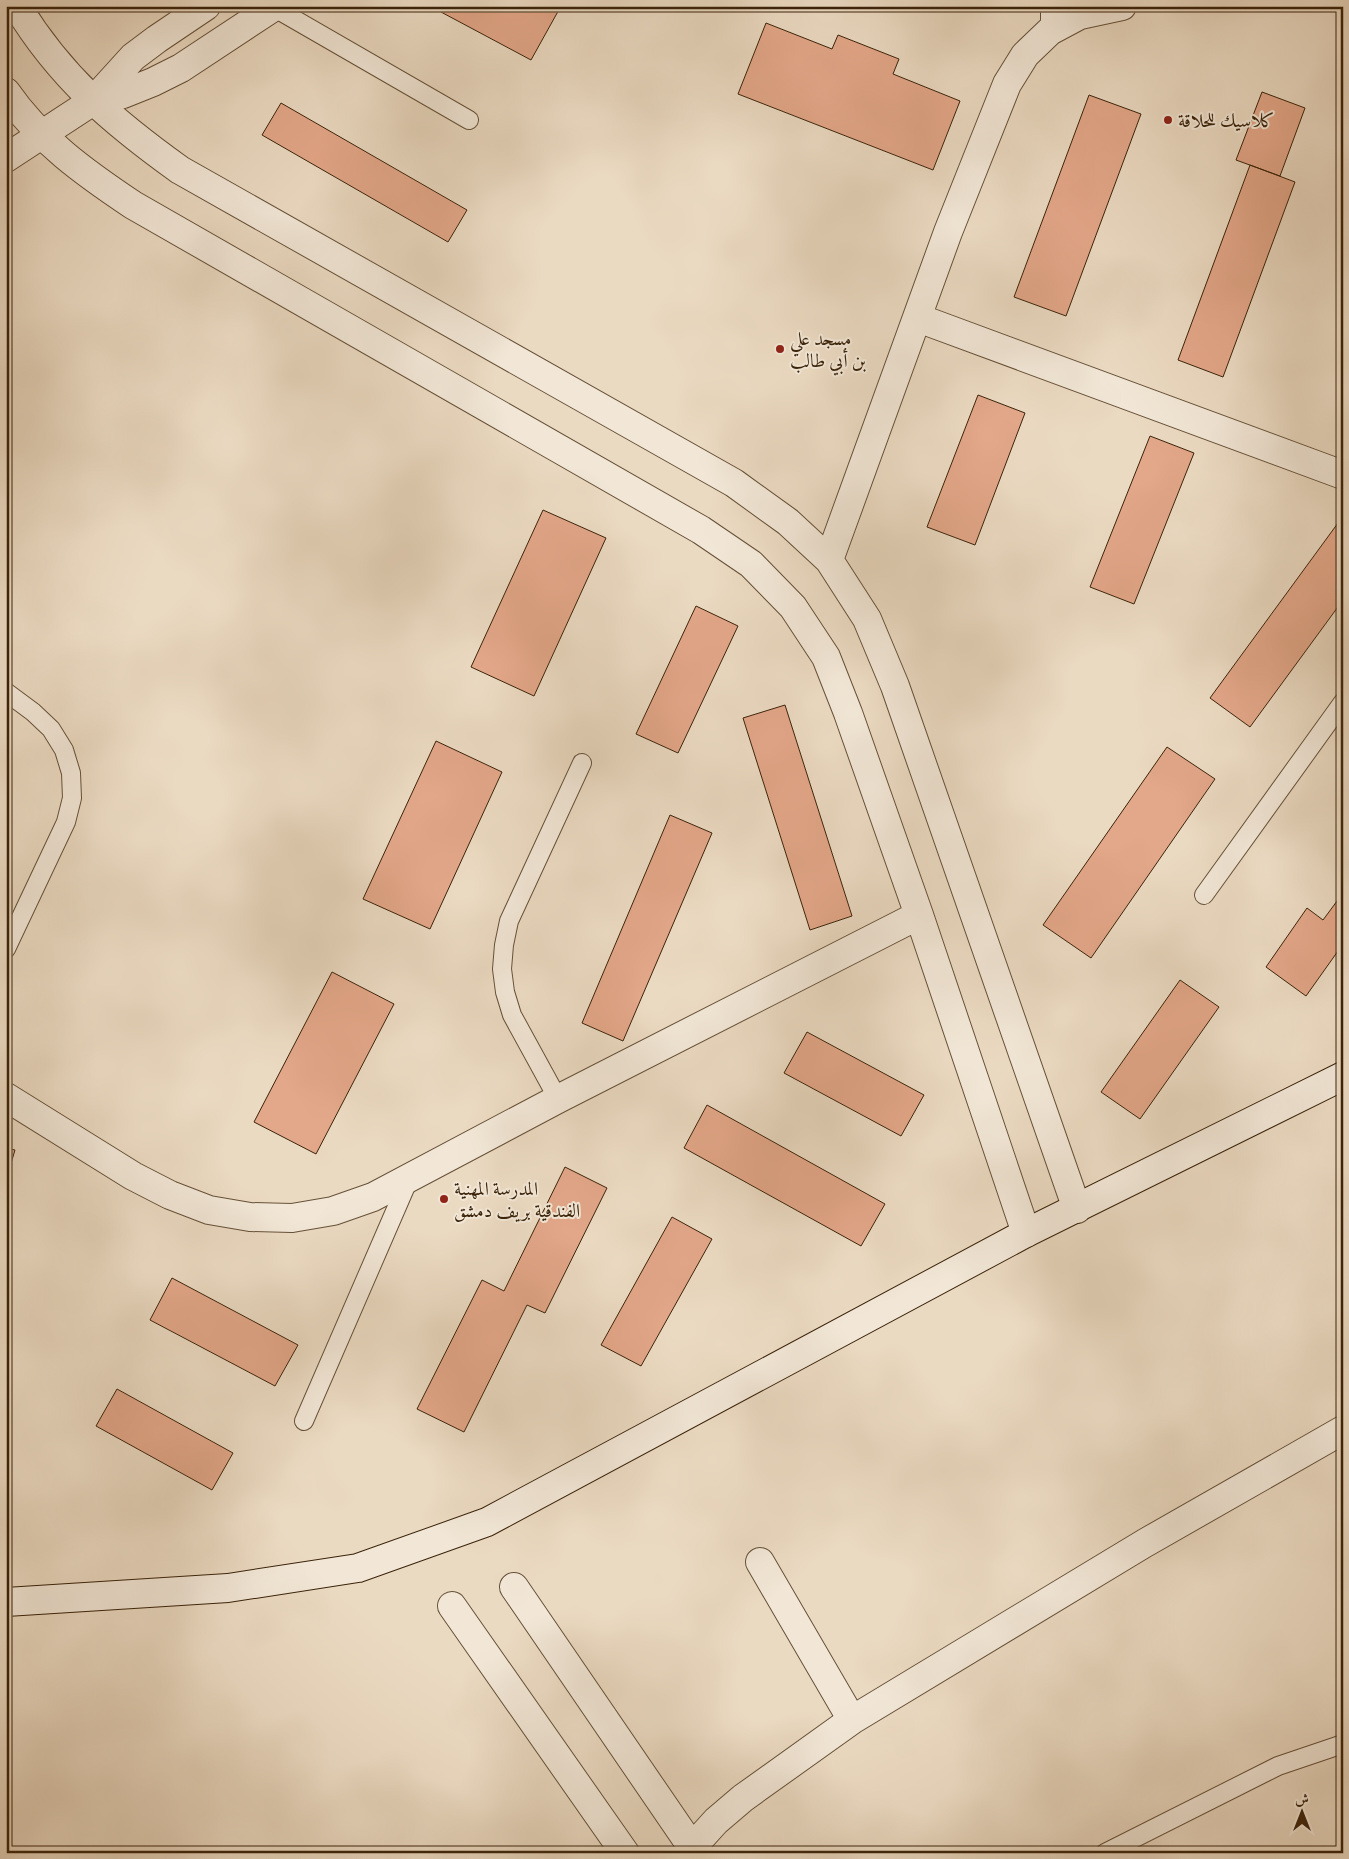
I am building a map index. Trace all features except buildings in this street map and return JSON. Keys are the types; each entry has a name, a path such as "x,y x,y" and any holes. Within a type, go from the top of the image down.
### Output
{"street":[{"path":"17,6 45,47 93,102 120,126 180,170 734,483 788,522 829,560 867,619 896,686 1078,1209"},
{"path":"6,158 93,102 134,57 206,6"},
{"path":"829,560 948,232 1007,84 1050,19 1122,6"},
{"path":"93,102 124,94 174,71 274,7"},
{"path":"6,92 16,107 70,161 133,205 701,530 751,564 793,607 826,657 848,713 1026,1233"},
{"path":"918,318 1343,476"},
{"path":"6,1097 133,1176 170,1195 209,1210 250,1217 292,1218 333,1211 372,1198 558,1099 918,915"},
{"path":"6,1602 228,1588 358,1568 487,1522 1026,1233 1078,1209 1343,1076"},
{"path":"514,1587 691,1851 716,1821 743,1798 852,1720 1145,1543 1343,1430"},
{"path":"760,1562 852,1720"},
{"path":"452,1606 625,1853"}],"lane":[{"path":"274,7 469,120"},
{"path":"6,692 33,712 51,729 64,750 71,773 72,798 66,822 6,949"},
{"path":"1204,895 1343,702"},
{"path":"558,1099 512,1016 505,992 502,969 509,921 582,763"},
{"path":"304,1421 409,1179"},
{"path":"1105,1853 1278,1766 1343,1744"}],"place":[{"name":"كلاسيك للحلاقة","path":"1168,120"},
{"name":"مسجد علي بن أبي طالب","path":"780,349"},
{"name":"المدرسة المهنية الفندقية بريف دمشق","path":"444,1199"}]}
